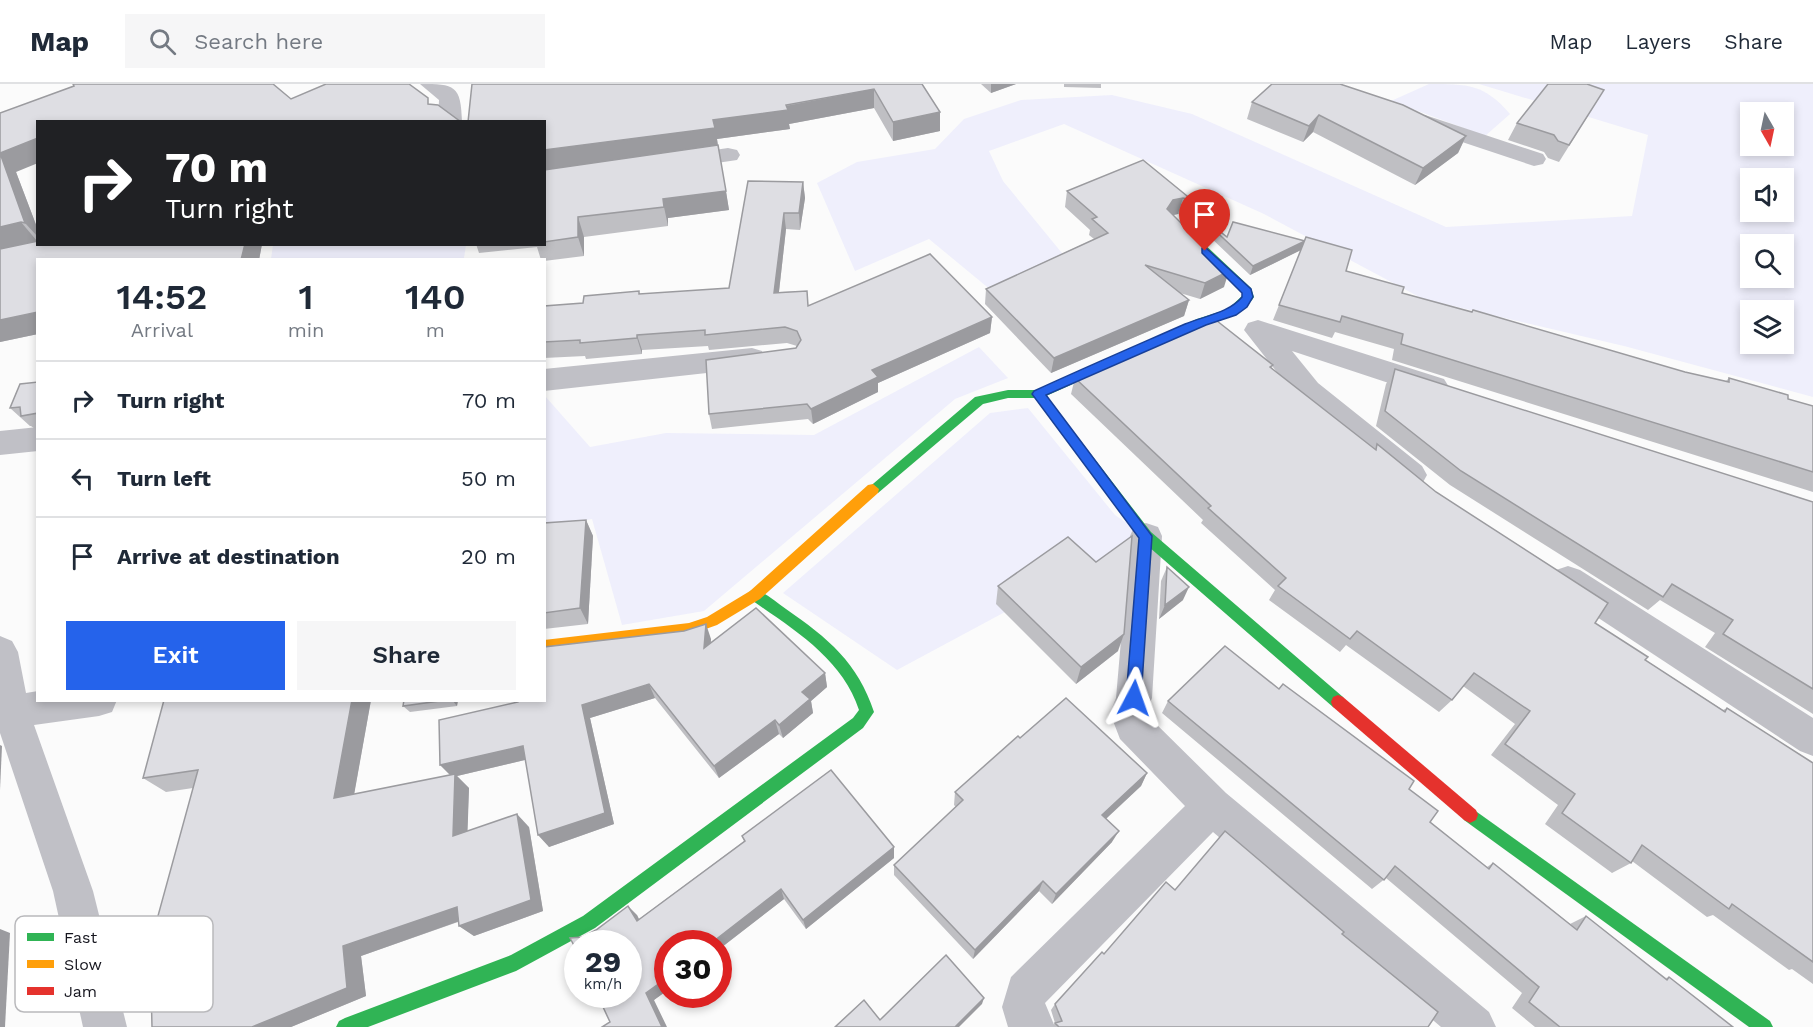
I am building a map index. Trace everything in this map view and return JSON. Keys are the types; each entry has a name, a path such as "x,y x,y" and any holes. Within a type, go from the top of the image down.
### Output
{"street":[{"path":"431,84 450,99 450,120"},
{"path":"1403,114 1534,159"},
{"path":"659,165 728,155"},
{"path":"546,646 689,629 712,621 755,595 892,471 979,400 1010,393 1038,394 1202,322 1232,312 1248,297 1247,291 1185,231"},
{"path":"1232,312 1259,331 1308,391 1431,490"},
{"path":"1259,331 1462,396"},
{"path":"546,380 775,356"},
{"path":"1038,394 1146,536 1461,808 1764,1027"},
{"path":"0,443 36,439"},
{"path":"1146,536 1134,698 1128,713 1133,727 1212,806 1474,1027"},
{"path":"1546,566 1813,739"},
{"path":"345,1027 516,962 589,921 858,723 867,712 863,691 828,650 755,595"},
{"path":"0,652 11,711 74,891 80,916"},
{"path":"11,711 83,702"},
{"path":"1033,1027 1025,1019 1022,1005 1026,992 1212,806"},
{"path":"102,1012 105,1027"}],"shaded area":[{"path":"1429,84 1454,84 1483,91 1510,114 1485,136 1391,101"},
{"path":"1479,84 1813,84 1813,397 1624,346 1423,299 1264,214 1064,124 989,151 1003,181 1066,258 992,291 929,239 855,271 817,183 857,162 935,149 964,119 1021,100 1112,95 1192,114 1446,227 1632,216 1648,135"},
{"path":"273,246 466,246 464,258 271,258"},
{"path":"979,347 1008,378 955,399 704,611 622,625 592,519 546,526 546,397 590,447 666,433 814,435"},
{"path":"1028,408 1115,515 1146,536 897,670 783,593 990,413"}],"building":[{"path":"73,84 273,84 291,99 326,84 409,84 428,98 428,104 438,105 458,120 36,120 36,139 0,153 0,113 74,86"},
{"path":"472,84 922,84 940,112 893,122 874,89 786,105 788,110 713,120 715,128 546,150 546,120 468,120"},
{"path":"1272,84 1340,84 1403,105 1466,136 1423,168 1319,115 1309,126 1252,102"},
{"path":"1548,84 1587,84 1604,90 1569,145 1558,141 1554,135 1517,123"},
{"path":"718,145 726,191 663,199 664,207 578,217 578,237 546,242 546,170"},
{"path":"0,153 25,223 0,227"},
{"path":"1143,160 1192,200 1183,198 1173,200 1167,209 1229,271 1205,283 1145,265 1189,300 1054,358 986,289 1108,233 1092,219 1097,217 1067,191"},
{"path":"748,181 803,182 799,213 784,213 774,293 807,291 808,306 930,254 992,317 872,370 878,377 811,409 807,404 709,414 706,360 796,348 801,340 797,331 785,327 705,335 705,330 637,335 637,338 580,343 580,340 546,342 546,306 583,303 584,296 639,291 639,294 729,288"},
{"path":"1192,209 1227,237 1233,222 1305,241 1253,266"},
{"path":"1306,237 1352,250 1346,271 1404,287 1402,293 1472,312 1473,310 1685,372 1729,382 1729,378 1788,395 1788,399 1813,406 1813,472 1401,344 1403,334 1342,316 1340,322 1279,305"},
{"path":"36,241 36,246 244,246 242,258 36,258 36,312 0,320 0,249"},
{"path":"1212,317 1273,365 1270,367 1376,450 1377,444 1436,492 1608,603 1595,623 1648,657 1645,660 1725,712 1727,708 1813,763 1813,962 1732,904 1729,909 1642,845 1631,863 1562,813 1575,794 1505,744 1530,711 1474,673 1452,700 1357,631 1350,639 1278,586 1286,578 1208,508 1211,506 1075,378"},
{"path":"1395,369 1813,502 1813,689 1723,634 1733,620 1672,584 1663,597 1461,471 1385,411"},
{"path":"36,382 36,413 21,416 20,407 10,408 20,384"},
{"path":"586,520 580,608 546,613 546,523"},
{"path":"1132,536 1124,634 1081,667 998,586 1068,537 1096,562"},
{"path":"1167,567 1189,587 1165,605"},
{"path":"756,608 825,673 802,692 810,699 779,725 775,720 714,766 649,684 582,705 605,813 538,835 523,746 440,765 439,720 518,702 546,702 546,647 684,631 706,624 704,648"},
{"path":"1225,646 1279,689 1283,684 1414,781 1409,789 1438,811 1430,822 1489,869 1493,863 1577,930 1586,916 1667,980 1669,977 1733,1027 1560,1027 1529,1002 1539,987 1395,866 1384,880 1168,701"},
{"path":"1066,698 1147,773 1102,815 1119,831 1056,894 1043,881 975,950 894,865 963,800 955,792 1018,736 1020,738"},
{"path":"163,702 352,702 334,798 455,774 453,836 517,814 531,900 459,926 457,907 343,946 347,988 252,1027 152,1027 152,1012 213,1012 213,916 158,916 198,770 143,778"},
{"path":"404,702 432,702 403,706"},
{"path":"831,770 894,847 803,920 781,889 728,930 654,930 654,987 646,993 662,1027 602,1027 610,1022 604,1008 642,1008 642,930 596,930 628,906 637,921 745,841 742,836"},
{"path":"1225,831 1344,932 1342,934 1438,1012 1428,1027 1059,1027 1055,1023 1062,1021 1055,1004 1102,952 1104,954 1166,882 1175,890"},
{"path":"946,955 984,998 955,1027 835,1027 864,1000 880,1020"}],"traffic: fast":[{"path":"873,489 979,400 1008,394 1038,394 1201,322 1232,312 1248,297 1247,291 1196,242"},
{"path":"1038,394 1146,536 1338,702"},
{"path":"345,1027 516,962 589,922 858,723 867,712 850,675 822,644 755,595"},
{"path":"1470,815 1764,1027"}],"traffic: slow":[{"path":"546,646 689,629 712,621 755,595 873,489"}],"traffic: jam":[{"path":"1338,702 1470,815"}],"route":[{"path":"1134,698 1146,536 1038,394 1202,322 1232,312 1243,304 1248,297 1247,291 1205,251"}]}
